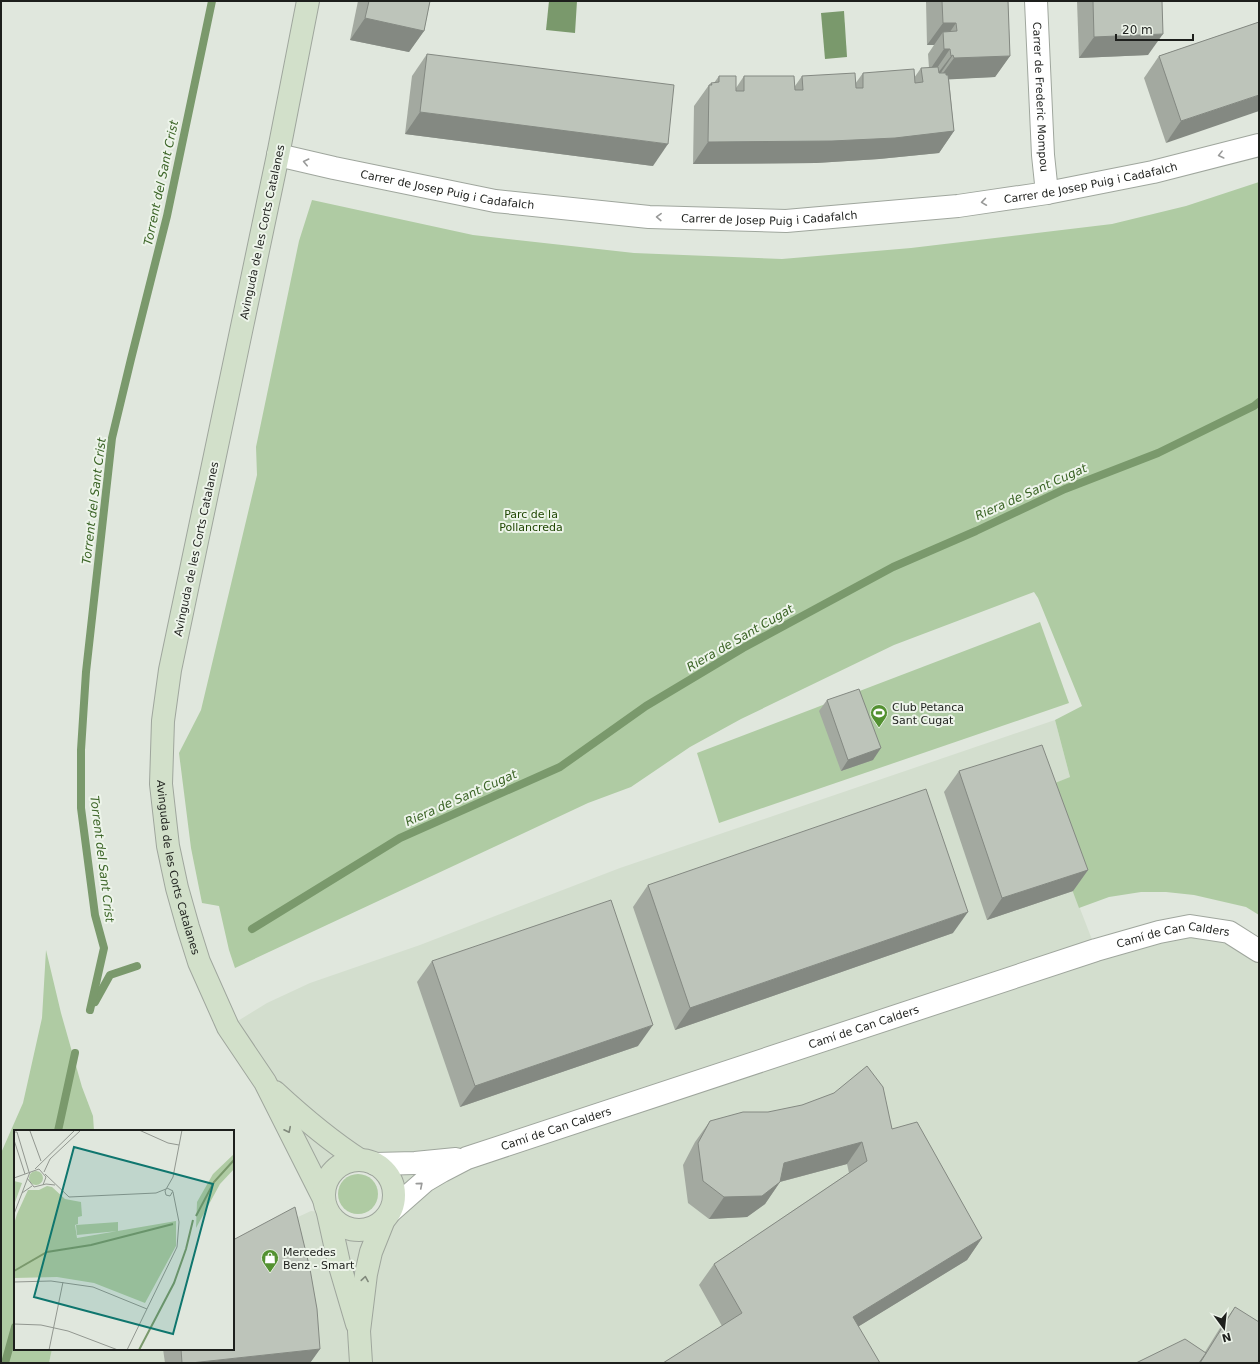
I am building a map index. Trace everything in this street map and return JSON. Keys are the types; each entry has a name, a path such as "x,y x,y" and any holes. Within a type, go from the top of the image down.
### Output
{"main road":[{"name":"Avinguda de les Corts Catalanes","path":"308,1 278,155 170,670 163,721 161,752 162,784 168,846 177,888 199,962 228,1027 265,1082 334,1221 344,1228 356,1231 368,1230 387,1217"},
{"name":"Avinguda de les Corts Catalanes","path":"265,1082 299,1115 344,1149 367,1162 381,1167 389,1175 393,1186 395,1197 371,1252 366,1274 359,1331 361,1363"},
{"name":"Avinguda de les Corts Catalanes","path":"359,1331 344,1282 326,1206 324,1187 329,1176 338,1166 349,1161 367,1162"}],"street":[{"name":"Carrer de Frederic Mompou","path":"1036,1 1043,155 1047,193"},
{"name":"Carrer de Josep Puig i Cadafalch","path":"278,155 495,201 649,217 786,221 958,206 1047,193 1153,172 1259,145"},
{"name":"Camí de Can Calders","path":"387,1217 425,1181 467,1158 1088,953 1159,932 1190,926 1229,932 1259,951"},
{"name":"Camí de Can Calders","path":"367,1162 415,1163 467,1158"}],"shaded area":[{"path":"549,1 577,1 575,33 546,30"},
{"path":"844,11 847,57 825,59 821,13"},
{"path":"1055,720 1070,777 1035,792 1096,950 1190,926 1259,951 1259,1363 49,1363 52,1350 234,1350 234,1247 311,1211 328,1213 354,1237 383,1222 401,1193 398,1183 392,1175 375,1164 360,1160 330,1170 324,1199 228,1027 267,1003 310,983 420,945 620,868"}],"green space":[{"name":"Parc de la Pollancreda","path":"1259,182 1259,915 1246,907 1194,895 1166,892 1141,892 1109,897 1079,908 1035,791 1070,777 1055,720 1082,706 1038,598 1034,592 894,645 741,719 690,747 631,787 588,803 235,968 229,950 219,906 202,903 191,848 179,753 201,710 257,475 256,447 299,241 312,200 473,235 634,253 782,259 911,248 1112,224 1186,206"},
{"name":"Club Petanca Sant Cugat","path":"1040,622 1069,703 719,823 697,753"},
{"path":"46,950 61,1013 82,1087 93,1116 94,1130 14,1130 14,1350 52,1350 49,1363 1,1363 1,1153 23,1103 42,1018"},
{"path":"362,1174 369,1177 375,1183 378,1194 377,1202 369,1211 362,1214 354,1214 347,1211 339,1202 338,1190 341,1183 350,1175"}],"building":[{"path":"369,1 430,1 424,31 365,18"},
{"path":"942,1 1008,1 1010,56 954,58 953,55 951,56 950,49 944,49 943,32 957,31 956,23 943,23"},
{"path":"1093,1 1162,1 1163,34 1094,37"},
{"path":"1259,22 1259,95 1181,121 1159,56"},
{"path":"427,54 674,85 668,144 420,112"},
{"path":"938,67 939,73 946,73 946,75 948,75 954,131 895,138 832,141 708,142 709,85 712,85 711,83 719,82 719,76 736,76 736,91 744,91 744,76 794,76 795,90 803,90 802,76 855,73 856,88 863,88 863,73 914,69 915,83 923,82 921,68"},
{"path":"859,689 881,748 848,760 827,700"},
{"path":"1042,745 1088,870 1002,898 959,771"},
{"path":"926,789 968,912 690,1008 648,885"},
{"path":"611,900 653,1025 475,1086 432,961"},
{"path":"867,1066 883,1087 892,1129 917,1122 982,1238 853,1317 880,1363 663,1363 742,1313 714,1264 867,1161 862,1142 784,1163 780,1182 762,1196 724,1197 703,1181 698,1143 710,1121 743,1112 768,1112 802,1105 834,1093"},
{"path":"295,1207 310,1269 317,1309 320,1349 182,1363 181,1350 234,1350 234,1239"},
{"path":"1235,1307 1259,1322 1259,1363 1200,1363"},
{"path":"1185,1339 1206,1353 1199,1363 1136,1363"}],"waterway":[{"name":"Torrent del Sant Crist","path":"90,1010 104,948 95,915 81,808 81,750 86,672 112,438 167,216 212,1"},
{"name":"Riera de Sant Cugat","path":"252,929 400,838 560,767 646,706 743,648 893,567 976,531 1065,489 1158,453 1254,406 1259,402"},
{"name":"Riera de Sant Cugat","path":"95,1002 110,975 137,966"},
{"name":"Riera de Sant Cugat","path":"58,1130 75,1053"},
{"name":"Riera de Sant Cugat","path":"5,1363 14,1331"}],"place":[{"name":"Club Petanca Sant Cugat","path":"879,728"},
{"name":"Mercedes Benz - Smart","path":"270,1273"}]}
